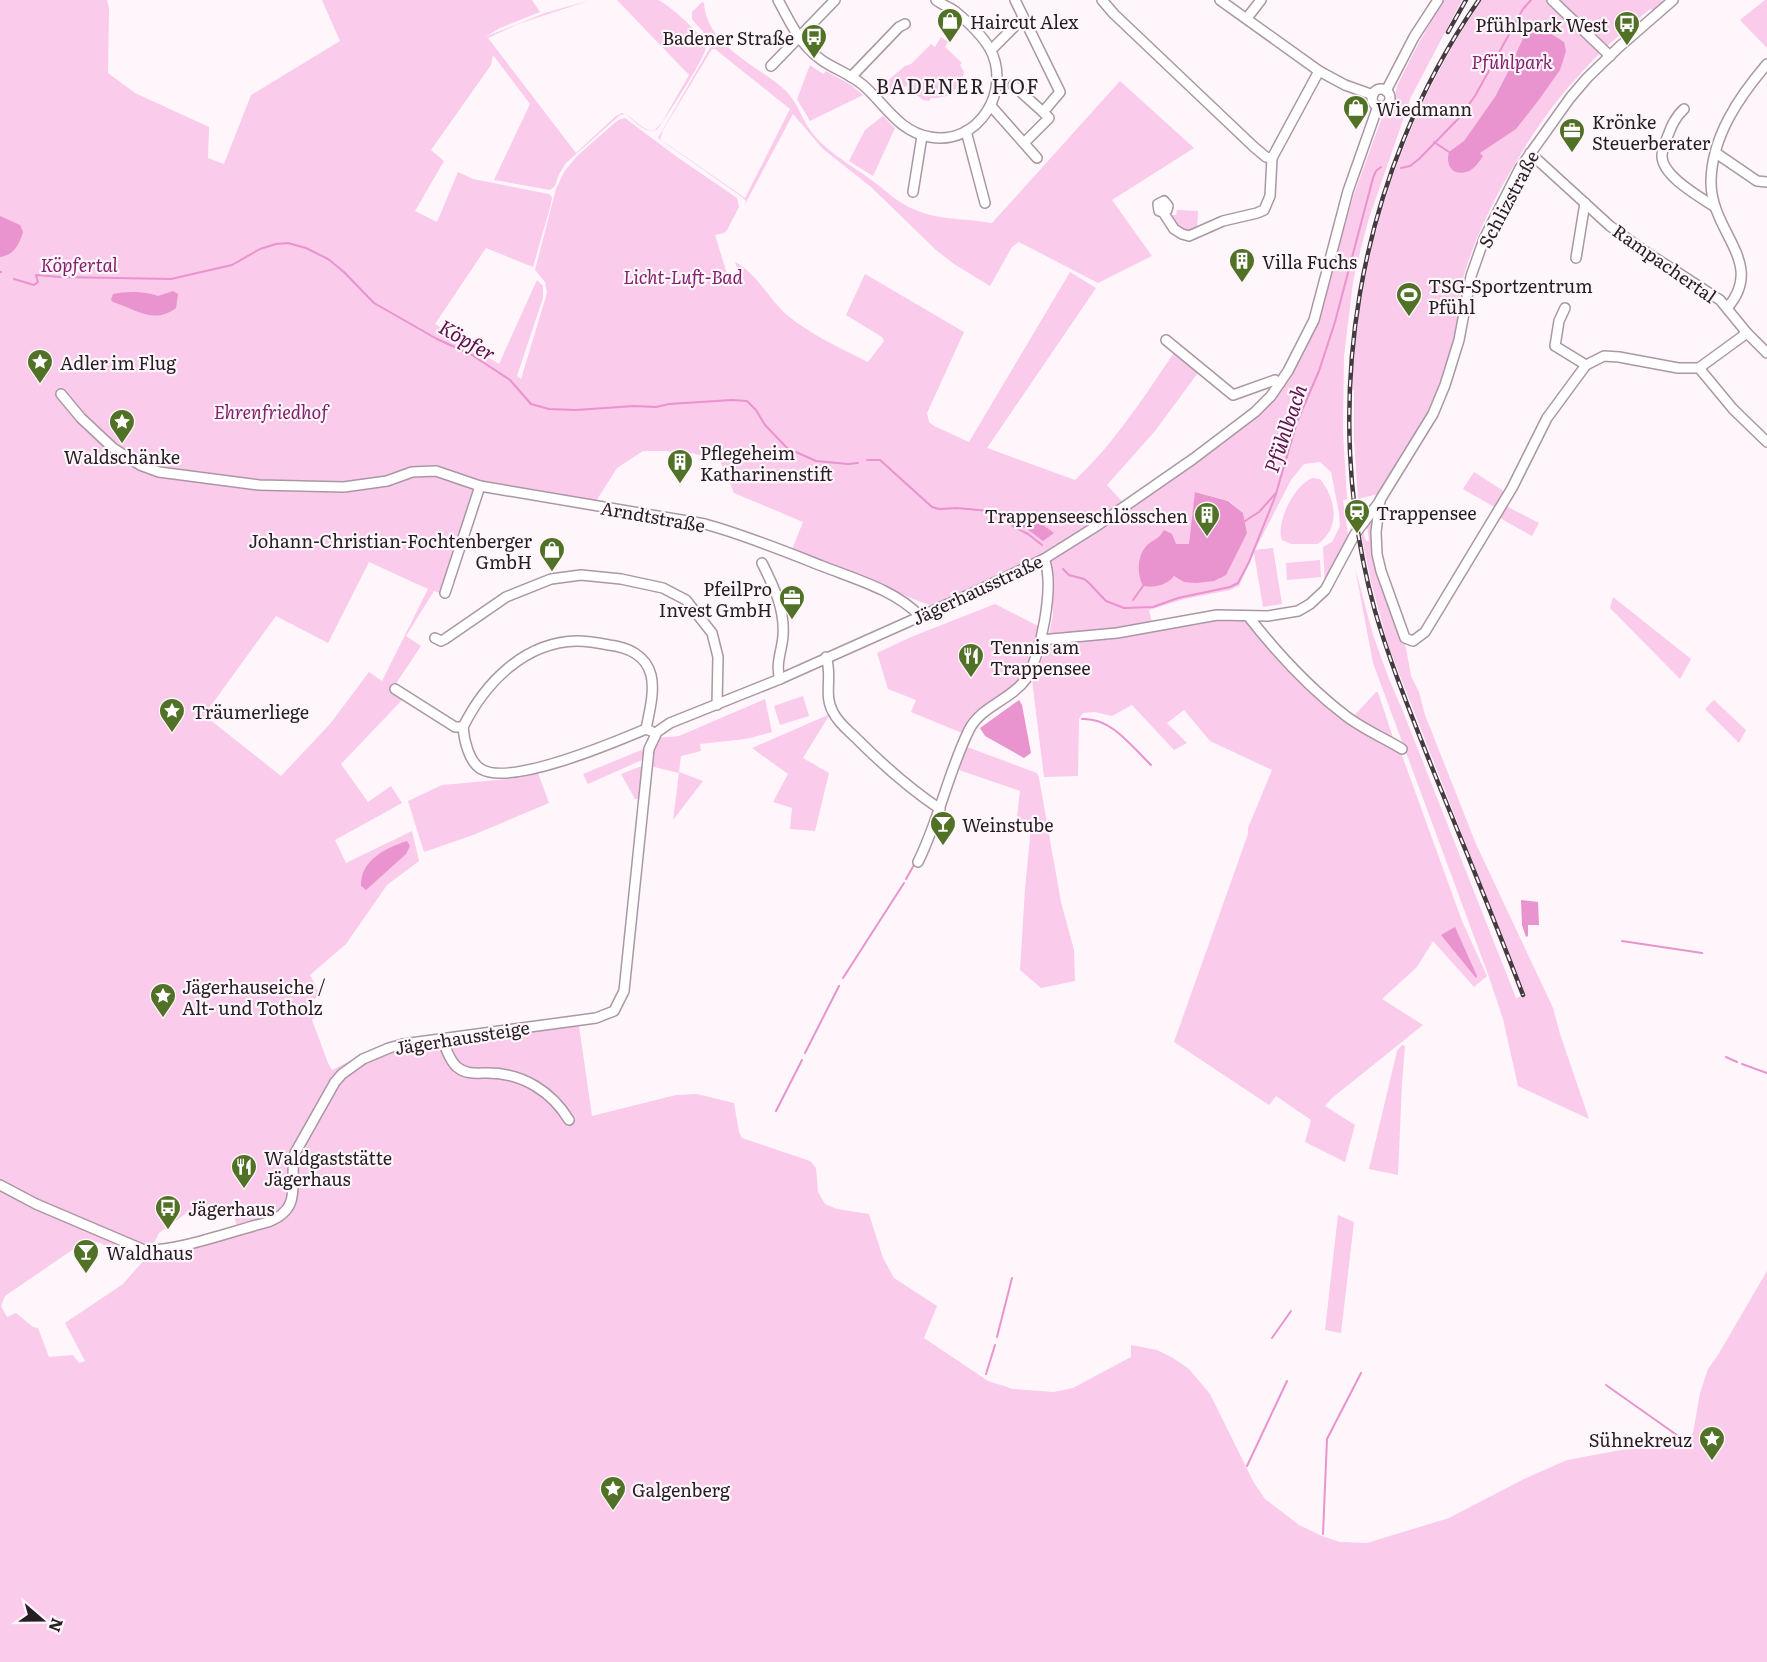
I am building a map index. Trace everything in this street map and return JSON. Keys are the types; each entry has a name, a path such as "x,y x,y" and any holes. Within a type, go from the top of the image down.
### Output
{"street":[{"path":"778,0 799,37 816,57 863,85 903,126 922,136 943,138 966,131 981,120 991,106 996,89 997,72 991,50 970,25 936,0"},
{"path":"771,66 835,0"},
{"path":"1015,0 1060,92 1043,112"},
{"path":"1102,0 1254,147 1266,157 1272,158"},
{"path":"1220,0 1319,71 1345,85 1373,95"},
{"path":"1247,18 1261,0"},
{"path":"1386,91 1414,37 1438,0"},
{"path":"1552,0 1610,56"},
{"name":"Schlizstraße","path":"1586,365 1548,418 1512,488 1425,632 1417,640 1408,641 1401,631 1377,554 1376,532 1380,500 1433,414 1454,358 1471,276 1484,239 1530,153 1570,98 1610,56 1673,0"},
{"path":"991,50 1023,18"},
{"path":"851,77 899,27 906,24"},
{"path":"1727,308 1742,292 1747,271 1743,257 1715,207 1711,182 1724,126 1738,100 1767,64"},
{"path":"1163,212 1174,229 1189,236 1223,221 1260,212 1269,200 1272,158 1319,71"},
{"path":"1013,85 1048,118 1024,143"},
{"path":"1377,90 1386,91 1390,101 1385,106 1378,106 1373,101 1373,95 1377,90"},
{"path":"991,106 1037,158"},
{"name":"Jägerhausstraße","path":"657,732 670,723 780,679 1044,559 1095,527 1255,412 1280,383 1299,352 1314,320 1348,191 1378,106"},
{"path":"1684,110 1678,114 1671,128 1662,160 1677,180 1715,207"},
{"path":"966,131 985,203"},
{"path":"913,192 922,136"},
{"name":"Rampachertal","path":"1530,153 1628,240 1710,293 1727,308 1767,353"},
{"path":"1716,153 1757,180 1767,183"},
{"path":"1576,258 1585,203"},
{"path":"1565,308 1559,321 1555,346 1586,365 1604,356 1678,368 1698,368 1747,333"},
{"path":"1166,340 1233,395 1275,380 1280,383"},
{"path":"1698,368 1732,409 1767,442"},
{"name":"Arndtstraße","path":"61,394 81,418 113,448 140,465 159,472 259,485 344,487 387,481 412,472 436,471 480,486 705,524 728,530 856,579 900,599 920,616"},
{"path":"445,593 480,486"},
{"path":"1041,640 1129,632 1210,615 1275,616 1298,611 1318,598 1329,584 1361,523 1380,500"},
{"path":"918,862 934,829 973,723 1027,678 1041,640 1047,610 1048,576 1044,559"},
{"path":"762,563 780,602 783,636 777,671 780,679"},
{"path":"435,638 441,641 446,639 506,597 550,579 581,575 621,579 663,588 686,600 712,633 718,657 717,705"},
{"path":"1248,616 1275,651 1306,682 1347,717 1402,749"},
{"path":"646,729 651,704 651,676 647,664 636,653 624,648 578,641 539,649 507,669 491,683 472,708 463,727 467,746 476,765 486,772 497,774 571,759 646,729 657,732"},
{"path":"826,657 830,667 829,700 832,711 840,722 884,765 940,809"},
{"path":"395,689 454,727 463,727"},
{"name":"Jägerhaussteige","path":"0,1185 36,1204 149,1250 184,1244 278,1218 288,1210 292,1201 294,1189 292,1164 295,1153 335,1082 351,1066 376,1053 403,1044 596,1018 614,1011 624,991 649,749 657,732"},
{"path":"442,1038 456,1066 462,1070 476,1074 505,1075 534,1085 553,1098 569,1120"}],"green space":[{"path":"0,0 107,0 109,8 108,73 135,93 209,127 208,158 224,164 251,95 340,41 322,0 532,0 540,12 500,28 485,37 545,13 591,0 518,24 488,38 576,153 616,116 622,113 625,114 620,115 566,163 555,186 550,190 494,180 530,104 493,55 491,65 431,150 444,161 415,211 437,222 458,172 473,179 549,194 552,197 551,204 533,267 486,248 435,324 499,364 537,280 543,286 543,298 517,376 521,379 547,293 545,282 535,270 556,189 564,172 577,156 618,120 625,118 737,198 739,207 727,230 715,235 728,277 739,274 735,262 743,267 757,280 780,309 806,329 868,362 884,341 882,337 846,315 865,274 964,332 927,413 929,422 934,426 969,442 1070,272 1096,288 987,448 1075,480 1090,466 1116,434 1176,350 1200,370 1155,431 1107,485 1128,508 1247,422 1316,324 1353,197 1384,112 1391,107 1403,73 1444,0 1462,0 1411,97 1369,218 1353,282 1344,356 1343,432 1347,499 1343,500 1348,535 1325,584 1323,547 1332,542 1340,526 1331,472 1320,462 1304,464 1291,480 1255,550 1273,548 1282,604 1263,607 1254,553 1239,586 1149,610 1153,627 1252,614 1283,657 1352,718 1378,692 1394,741 1400,750 1462,921 1487,976 1474,987 1433,941 1417,967 1382,999 1423,1025 1325,1106 1355,1125 1345,1162 1305,1142 1311,1120 1276,1096 1269,1105 1174,1042 1248,834 1248,828 1272,770 1210,741 1184,710 1167,723 1187,743 1174,750 1132,705 1112,716 1095,712 1083,713 1079,719 1078,776 1044,777 1032,680 1046,649 1053,615 1051,563 1030,559 937,608 791,552 803,522 734,493 720,461 692,453 643,451 617,468 591,509 481,489 448,596 434,591 406,636 421,646 393,688 405,697 341,764 368,802 391,786 402,803 335,840 346,863 412,831 419,861 387,885 346,944 310,975 320,995 310,1002 316,1016 312,1020 332,1070 362,1055 394,1044 579,1026 592,1116 676,1095 697,1094 734,1103 742,1138 810,1161 816,1168 818,1192 825,1204 837,1209 869,1214 883,1258 894,1278 937,1306 924,1338 988,1381 1013,1389 1054,1392 1073,1388 1131,1357 1131,1345 1157,1350 1189,1369 1210,1394 1254,1483 1265,1499 1299,1525 1340,1542 1367,1543 1449,1518 1524,1479 1567,1460 1621,1450 1676,1445 1687,1439 1693,1433 1700,1393 1708,1369 1767,1271 1767,1662 0,1662","holes":["1196,492 1229,501 1243,513 1247,533 1180,578 1174,576 1160,586 1143,586 1153,540 1158,541 1162,533 1176,544 1189,544","369,562 428,589 382,681 369,672 330,724 281,776 204,715 276,616 328,643","192,1209 211,1215 223,1212 224,1217 233,1214 237,1226 168,1246 152,1247 159,1233","92,1241 132,1260 141,1257 144,1260 123,1284 65,1323 85,1361 79,1363 73,1355 49,1357 38,1328 33,1327 16,1313 7,1317 1,1306 5,1296 78,1246"]},
{"path":"617,0 658,0 686,21 700,36 706,47 692,75 657,130 653,131 644,129 628,116 646,129 655,130 689,75"},
{"name":"Pfühlpark","path":"1482,0 1661,0 1665,2 1655,11 1650,9 1632,24 1637,26 1631,32 1626,29 1588,66 1556,103 1528,142 1501,188 1472,251 1463,277 1460,291 1463,291 1450,352 1429,411 1378,494 1358,499 1354,390 1351,389 1359,314 1378,223 1390,183 1421,107 1439,70"},
{"path":"1767,0 1767,48 1740,20"},
{"path":"702,2 704,3 707,18 714,32 736,54 786,91 810,130 832,152 903,204 938,217 992,223 1120,81 1194,148 1112,200 1152,256 1098,283 1019,242 1012,247 990,286 936,250 871,187 823,149 793,114 744,206 746,201 742,197 658,138 711,46 706,35 692,19 692,12","holes":["712,49 715,49 790,109 745,198 660,139 663,130"]},
{"path":"941,37 948,42 945,47 962,63 960,65 964,72 963,78 960,78 954,91 946,96 931,98 929,101 923,100 906,86 889,96 880,87 905,66 911,64 931,44 935,47"},
{"path":"810,65 823,74 826,71 851,85 863,95 810,121 797,99"},
{"path":"883,116 895,128 873,176 849,161 865,130"},
{"path":"1177,210 1198,211 1197,229 1191,232 1179,229 1171,215 1176,215"},
{"path":"1474,472 1505,492 1496,508 1463,489"},
{"path":"1312,478 1320,479 1330,495 1334,513 1333,521 1325,537 1318,544 1291,544 1282,540 1281,524 1284,514 1299,488"},
{"path":"1506,506 1539,523 1532,536 1500,518"},
{"path":"1370,521 1376,568 1406,648 1411,676 1419,692 1425,715 1476,844 1553,1008 1589,1119 1518,1086 1503,1019 1489,977 1373,663 1355,568 1373,635 1389,679 1516,998 1525,995 1388,645 1361,534 1363,532 1366,541 1369,541 1367,526"},
{"path":"1320,560 1321,577 1287,580 1286,563"},
{"path":"1613,597 1691,659 1680,679 1610,608"},
{"path":"995,604 1040,627 1039,638 1025,674 971,721 962,733 911,712 916,700 888,689 877,653"},
{"path":"803,696 809,716 780,725 774,706"},
{"path":"765,699 772,732 746,739 700,744 701,751 681,756 679,772 703,781 673,820 679,773 650,766 651,751 657,738 679,736"},
{"path":"1714,700 1746,730 1739,743 1705,709"},
{"path":"830,714 803,758 829,773 815,831 790,829 792,808 773,802 788,774 752,748"},
{"path":"967,747 1037,773 1061,902 1074,950 1075,981 1041,988 1020,970 1031,827 1016,824 1020,791 959,770"},
{"path":"644,749 642,760 588,784 583,774"},
{"path":"642,766 639,799 635,799 621,774"},
{"path":"538,773 549,803 473,835 424,852 408,801 442,785 519,778"},
{"path":"1402,1045 1405,1046 1398,1175 1369,1169 1397,1051"},
{"path":"1338,1215 1354,1222 1341,1333 1325,1330"}],"shaded area":[{"path":"1529,28 1545,30 1564,42 1566,51 1560,70 1516,129 1480,153 1483,156 1471,170 1464,173 1455,172 1448,162 1449,152 1464,141 1495,97 1525,34"},
{"path":"0,216 20,225 23,232 15,249 0,257"},
{"path":"173,291 178,294 176,308 160,315 144,314 111,300 113,294 118,293 142,292 158,296"},
{"path":"1195,492 1228,501 1243,513 1247,533 1226,575 1214,581 1196,583 1184,582 1174,576 1160,586 1143,586 1139,575 1139,563 1146,546 1158,538 1164,530 1172,534 1176,544 1189,544"},
{"path":"1014,516 1036,520 1054,533 1043,541 1027,529 1015,524"},
{"path":"1019,700 1022,705 1031,753 1024,758 985,736 980,728"},
{"path":"407,841 410,846 406,854 366,890 361,886 365,869 376,856"},
{"path":"1521,900 1538,902 1539,925 1528,925 1528,936 1526,937 1522,925"},
{"path":"1455,927 1477,976 1476,978 1441,935"}],"waterway":[{"name":"Pfühlbach","path":"1401,168 1410,166 1419,159 1459,118 1475,96 1523,9 1531,0"},
{"path":"1515,24 1525,34"},
{"path":"1434,142 1449,152"},
{"name":"Pfühlbach","path":"1124,608 1153,607 1178,598 1230,587 1238,583 1249,562 1275,497 1297,422 1319,371 1335,322 1373,178 1381,167"},
{"name":"Köpfer","path":"14,279 34,285 38,282 36,275 171,279 232,265 260,249 288,243 306,248 328,259 374,303 437,339 472,355 510,380 531,404 549,409 576,410 747,401 765,425 787,448 816,461 858,463"},
{"name":"Köpfer","path":"867,460 880,460 932,507 989,511 1004,517 1014,527 1042,545"},
{"path":"1245,521 1259,512 1276,493"},
{"name":"Köpfer","path":"1063,569 1069,575 1084,579 1106,601 1124,608"},
{"name":"Köpfer","path":"1133,600 1143,586"},
{"path":"1082,719 1093,720 1112,728 1151,765"},
{"path":"906,879 915,863"},
{"path":"843,978 904,883"},
{"path":"1622,941 1702,953"},
{"path":"805,1053 839,986"},
{"path":"1726,1057 1737,1062"},
{"path":"776,1111 802,1060"},
{"path":"1742,1064 1767,1073"},
{"path":"997,1337 1012,1278"},
{"path":"1272,1338 1291,1311"},
{"path":"986,1374 995,1345"},
{"path":"1323,1534 1327,1439 1361,1373"},
{"path":"1247,1466 1287,1381"},
{"path":"1606,1385 1681,1438"}],"railway":[{"path":"1448,32 1466,0"},
{"path":"1479,0 1437,68 1403,140 1377,216 1360,294 1351,373 1350,453 1358,533 1381,630 1408,708 1523,995"}],"place":[{"name":"Haircut Alex","path":"950,44"},
{"name":"Pfühlpark West","path":"1627,47"},
{"name":"Badener Straße","path":"814,60"},
{"name":"Wiedmann","path":"1356,131"},
{"name":"Krönke Steuerberater","path":"1572,154"},
{"name":"Villa Fuchs","path":"1242,284"},
{"name":"TSG-Sportzentrum Pfühl","path":"1409,318"},
{"name":"Adler im Flug","path":"40,385"},
{"name":"Waldschänke","path":"122,445"},
{"name":"Pflegeheim Katharinenstift","path":"680,485"},
{"name":"Trappensee","path":"1357,535"},
{"name":"Trappenseeschlösschen","path":"1207,538"},
{"name":"Johann-Christian-Fochtenberger GmbH","path":"552,573"},
{"name":"PfeilPro Invest GmbH","path":"792,621"},
{"name":"Tennis am Trappensee","path":"971,679"},
{"name":"Träumerliege","path":"172,734"},
{"name":"Weinstube","path":"943,847"},
{"name":"Jägerhauseiche / Alt- und Totholz","path":"163,1019"},
{"name":"Waldgaststätte Jägerhaus","path":"244,1190"},
{"name":"Jägerhaus","path":"168,1231"},
{"name":"Waldhaus","path":"86,1275"},
{"name":"Sühnekreuz","path":"1712,1462"},
{"name":"Galgenberg","path":"613,1512"}],"district":[{"name":"BADENER HOF","path":"958,85"}],"park label":[{"name":"Köpfertal","path":"79,264"},
{"name":"Licht-Luft-Bad","path":"683,276"},
{"name":"Ehrenfriedhof","path":"271,411"}]}
